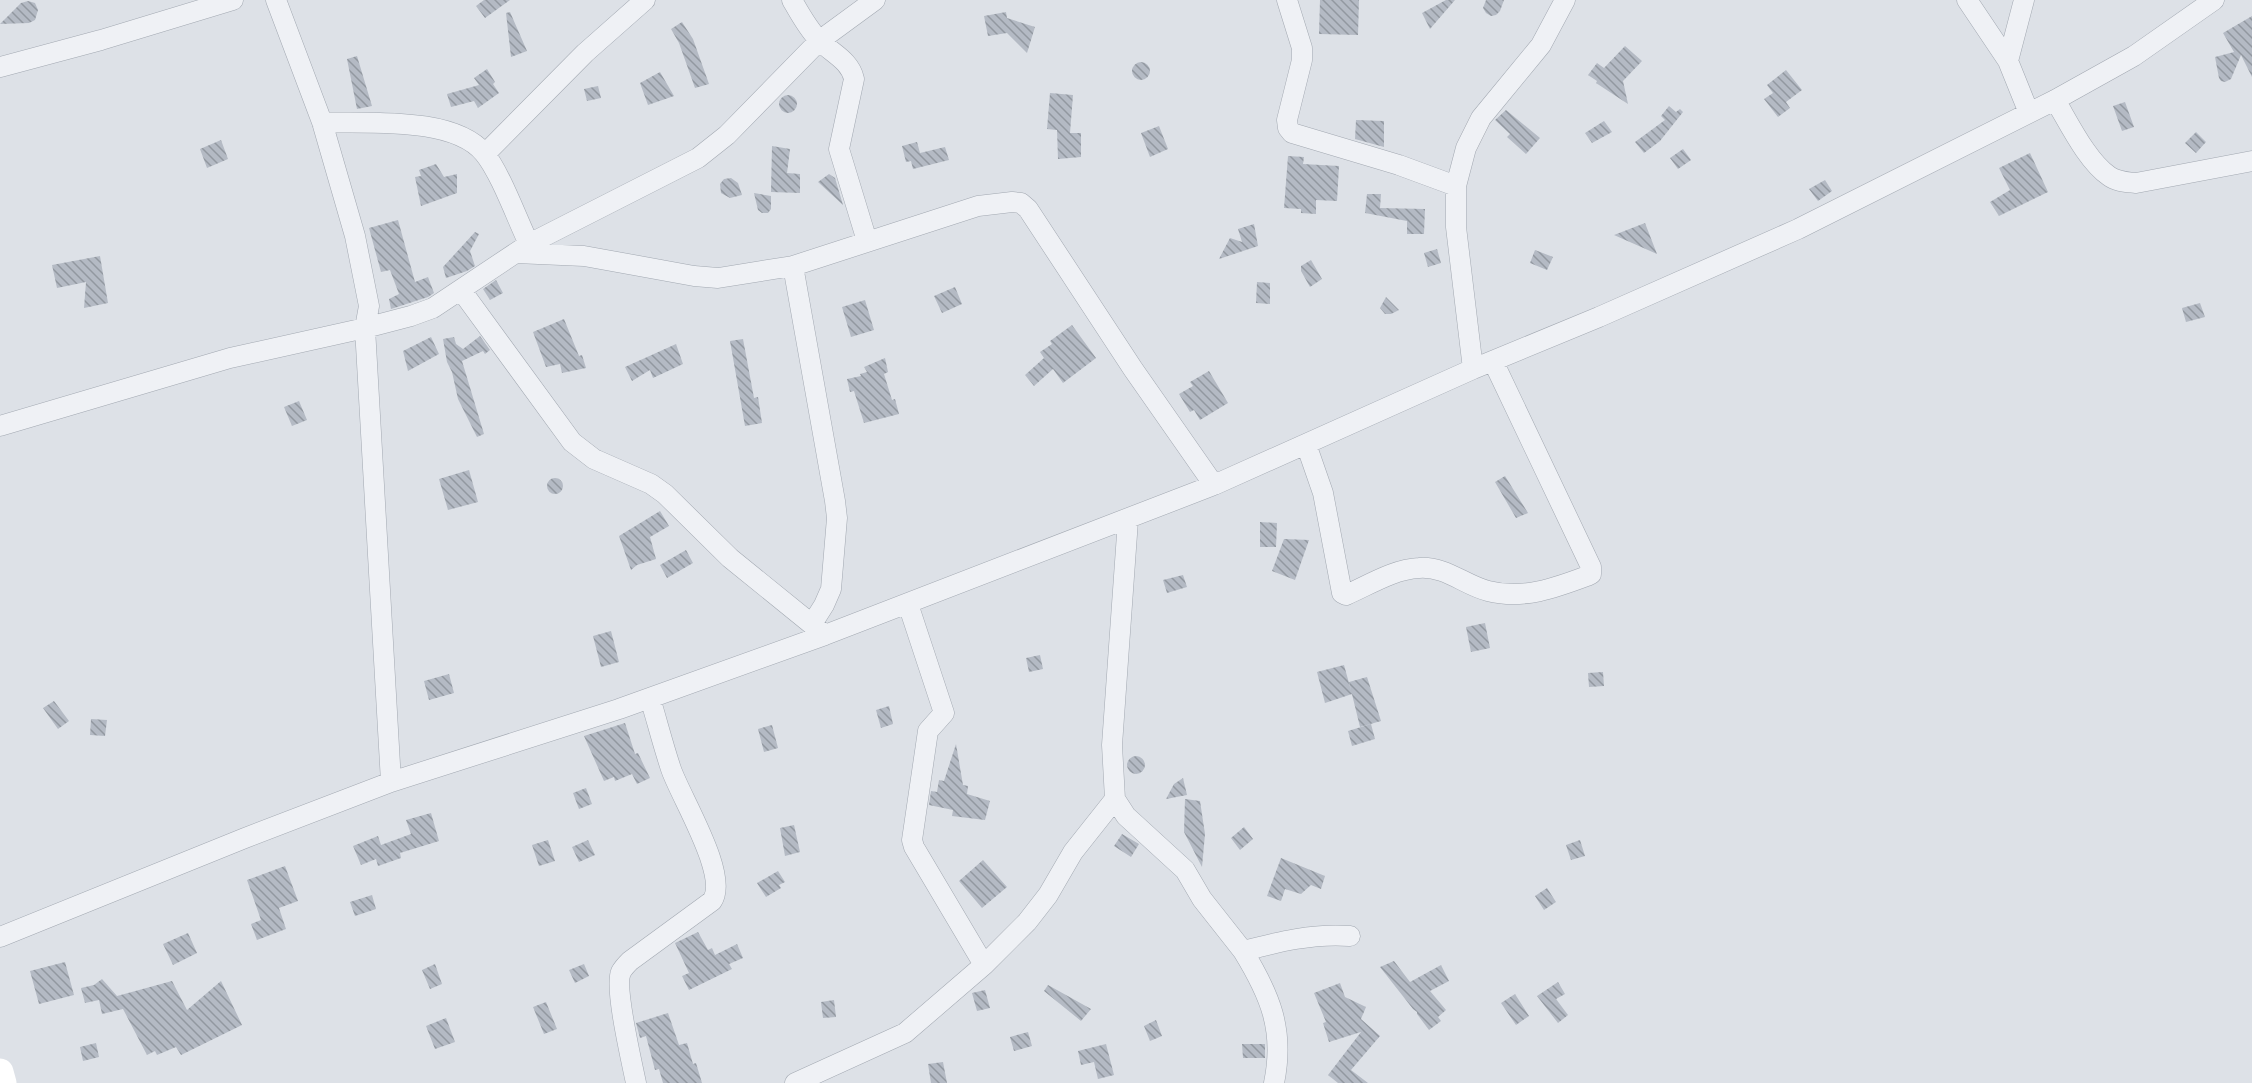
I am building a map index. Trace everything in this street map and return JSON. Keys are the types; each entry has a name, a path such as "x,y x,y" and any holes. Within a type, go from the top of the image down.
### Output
{"main road":[{"path":"0,1072 3,1083"}],"street":[{"path":"0,67 101,40 232,0"},
{"path":"276,0 322,122 359,252 369,306 365,327 391,782"},
{"path":"485,154 585,53 645,0"},
{"path":"792,0 819,41 853,71 854,79 839,149 867,241"},
{"path":"0,426 230,358 411,316 433,308 522,248 699,158 727,135 819,41 875,0"},
{"path":"1287,0 1302,48 1302,60 1287,120 1288,128 1293,134 1400,165 1456,186"},
{"path":"1473,369 1456,227 1456,186 1466,148 1481,118 1541,45 1565,0"},
{"path":"1967,0 2008,61 2029,113"},
{"path":"2008,61 2024,0"},
{"path":"0,937 391,782 650,698 818,630 908,604 1214,485 1473,369 1609,313 1798,229 2055,100 2134,56 2214,0"},
{"path":"2055,100 2089,154 2109,176 2119,181 2136,183 2252,162"},
{"path":"322,122 429,126 462,135 471,140 485,154 522,248"},
{"path":"522,248 718,278 793,267 978,206 1022,203 1214,485"},
{"path":"793,267 837,518 831,589 824,605 818,630"},
{"path":"461,290 572,442 594,459 651,484 665,494 730,558 818,630"},
{"path":"1306,444 1323,493 1342,593 1346,595 1396,573 1419,568 1440,569 1487,591 1505,593 1532,593 1552,589 1587,576 1591,574 1591,567 1493,361"},
{"path":"1128,520 1112,745 1115,799 1126,816 1185,870 1202,900 1243,951 1268,996 1276,1025 1278,1066 1274,1083"},
{"path":"908,604 945,713 928,731 912,840 984,965"},
{"path":"636,1083 624,1029 619,980 621,972 630,962 712,901 716,895 717,885 705,845 672,770 650,698"},
{"path":"795,1083 905,1033 984,965 1027,922 1041,904 1073,852 1115,799"},
{"path":"1243,951 1286,940 1350,936"}],"building":[{"path":"484,0 510,0 485,18 476,6"},
{"path":"1320,0 1359,0 1358,35 1319,34"},
{"path":"1446,0 1455,0 1430,29 1422,13"},
{"path":"1486,0 1504,0 1496,15 1491,16 1486,13 1483,8"},
{"path":"28,1 35,3 38,10 35,20 29,23 0,24 21,3"},
{"path":"510,12 527,51 511,57 506,13"},
{"path":"1006,12 1007,18 1035,27 1027,53 1007,33 988,36 984,16"},
{"path":"2252,16 2252,77 2241,55 2231,79 2221,81 2215,57 2234,52 2223,33"},
{"path":"682,22 693,39 709,84 695,88 679,43 671,29"},
{"path":"1625,46 1642,61 1623,81 1628,104 1588,75 1597,63 1604,68"},
{"path":"357,56 372,106 357,109 347,59"},
{"path":"1141,62 1147,65 1150,71 1147,77 1141,80 1135,77 1132,71 1135,65"},
{"path":"487,69 499,93 478,108 474,101 451,107 447,94 479,85 474,78"},
{"path":"1786,70 1802,90 1786,102 1790,108 1778,117 1764,99 1773,93 1767,85"},
{"path":"660,72 674,96 648,105 640,83"},
{"path":"598,86 601,98 587,101 584,89"},
{"path":"1050,93 1073,95 1070,133 1081,133 1081,157 1058,159 1057,130 1047,129"},
{"path":"784,95 792,95 797,100 795,111 784,113 779,108 779,100"},
{"path":"2125,102 2134,127 2122,131 2113,106"},
{"path":"1669,106 1676,112 1680,109 1683,112 1660,141 1644,153 1635,142 1665,120 1661,116"},
{"path":"1506,110 1540,138 1526,154 1507,137 1510,134 1495,120"},
{"path":"1356,120 1384,121 1384,147 1355,139"},
{"path":"1604,121 1612,132 1592,143 1585,133"},
{"path":"1159,126 1168,149 1150,157 1141,133"},
{"path":"2196,132 2206,142 2196,153 2185,143"},
{"path":"221,140 228,159 207,168 200,149"},
{"path":"917,142 920,153 945,147 949,160 913,169 911,161 906,162 902,146"},
{"path":"772,146 790,149 787,173 800,174 800,193 771,192"},
{"path":"1683,149 1691,160 1678,169 1670,158"},
{"path":"2030,153 2048,192 1999,216 1990,202 2010,190 1999,168"},
{"path":"1288,156 1304,157 1303,164 1339,166 1337,201 1316,200 1316,214 1301,213 1301,209 1284,208"},
{"path":"436,164 444,177 457,174 457,193 421,206 415,177 421,176 419,170"},
{"path":"829,174 835,178 843,205 818,182"},
{"path":"731,178 738,183 742,195 730,198 721,193 720,184 724,179"},
{"path":"1825,180 1832,191 1818,201 1809,189"},
{"path":"754,193 771,196 771,209 768,213 758,210"},
{"path":"1367,194 1381,194 1380,208 1425,209 1424,234 1407,234 1407,221 1365,213"},
{"path":"398,220 415,282 428,277 434,293 391,309 389,299 399,294 390,270 381,272 369,228"},
{"path":"1645,223 1657,254 1614,235"},
{"path":"1254,224 1258,246 1219,259 1230,238 1242,242 1238,229"},
{"path":"475,232 479,234 470,251 475,266 446,278 443,267"},
{"path":"1437,249 1441,263 1428,267 1424,253"},
{"path":"1535,250 1553,257 1547,270 1530,263"},
{"path":"100,256 108,303 84,308 86,282 57,288 52,265"},
{"path":"1311,260 1322,279 1310,287 1301,271 1301,266"},
{"path":"496,280 503,293 490,300 483,289"},
{"path":"1257,282 1270,283 1270,304 1256,303"},
{"path":"955,287 962,304 942,313 934,296"},
{"path":"1386,297 1399,310 1385,314 1380,308"},
{"path":"865,300 874,330 851,337 842,307"},
{"path":"2200,303 2205,317 2186,322 2182,308"},
{"path":"564,319 586,368 562,373 560,364 546,367 533,332"},
{"path":"1072,325 1096,358 1063,383 1053,369 1034,386 1025,375 1044,358 1040,352 1052,344 1050,341"},
{"path":"480,336 490,350 485,354 483,351 462,361 484,434 477,437 458,399 443,339 454,337 456,344 463,349"},
{"path":"431,337 439,354 408,371 403,351"},
{"path":"743,339 754,398 758,397 762,423 745,426 730,341"},
{"path":"676,344 683,364 653,378 650,370 632,381 625,367"},
{"path":"885,358 888,372 884,374 899,414 864,423 854,391 850,392 847,379 861,376 860,374 867,372 864,367"},
{"path":"1209,371 1228,403 1200,420 1194,410 1190,412 1179,394 1193,386 1190,382"},
{"path":"299,401 307,420 292,426 284,407"},
{"path":"469,470 478,502 448,510 439,479"},
{"path":"1505,476 1528,513 1516,518 1495,482"},
{"path":"555,478 563,486 555,494 547,486"},
{"path":"660,511 669,526 650,537 656,559 637,565 631,570 619,536"},
{"path":"1260,522 1277,523 1276,547 1260,547"},
{"path":"1284,539 1309,540 1295,580 1272,571"},
{"path":"686,550 693,563 667,578 660,565"},
{"path":"1183,575 1187,587 1167,593 1163,580"},
{"path":"1485,623 1490,648 1471,652 1466,627"},
{"path":"611,631 619,662 601,667 593,636"},
{"path":"1040,655 1043,669 1029,672 1026,658"},
{"path":"1344,665 1352,694 1325,703 1317,672"},
{"path":"1603,672 1604,686 1589,687 1588,673"},
{"path":"449,674 454,693 429,700 424,681"},
{"path":"1367,677 1381,721 1360,727 1349,682"},
{"path":"54,701 69,721 58,729 43,708"},
{"path":"889,706 893,724 881,728 876,710"},
{"path":"91,719 107,720 105,736 90,735"},
{"path":"625,723 635,754 638,753 650,778 637,784 632,774 615,781 614,777 604,781 584,736"},
{"path":"1371,724 1375,739 1352,746 1348,731"},
{"path":"772,725 778,748 764,752 758,729"},
{"path":"956,744 963,785 968,786 967,794 990,801 985,820 952,816 953,810 929,805 931,791 937,792 939,780 944,781"},
{"path":"1136,756 1142,759 1145,765 1142,771 1136,774 1130,771 1127,765 1130,759"},
{"path":"1183,778 1187,795 1166,799 1174,784"},
{"path":"586,788 592,804 579,809 573,793"},
{"path":"1185,799 1200,801 1205,834 1202,867 1184,832"},
{"path":"431,813 439,841 400,853 401,858 378,866 376,859 361,865 353,846 378,836 381,845 411,834 406,820"},
{"path":"794,825 800,852 785,856 780,828"},
{"path":"1244,827 1253,839 1240,850 1231,838"},
{"path":"1122,834 1139,844 1131,857 1114,846"},
{"path":"548,840 555,861 539,866 532,845"},
{"path":"588,840 595,855 579,862 572,847"},
{"path":"1580,840 1585,856 1571,860 1566,845"},
{"path":"1281,858 1325,876 1321,889 1311,885 1301,894 1285,889 1281,901 1267,896"},
{"path":"983,860 1007,887 982,908 959,881"},
{"path":"285,866 298,901 279,908 286,929 257,940 251,924 261,920 247,880"},
{"path":"778,871 785,882 779,885 781,888 766,897 757,883"},
{"path":"1547,888 1556,902 1544,910 1535,896"},
{"path":"372,895 376,909 355,916 350,902"},
{"path":"698,932 708,950 712,948 715,955 737,944 743,958 729,964 732,969 689,990 682,976 689,973 675,943"},
{"path":"188,933 197,953 173,965 163,944"},
{"path":"1394,961 1410,982 1441,965 1449,981 1430,991 1446,1010 1438,1017 1441,1021 1429,1030 1380,967"},
{"path":"65,962 74,995 39,1004 30,971"},
{"path":"435,964 442,984 430,989 422,970"},
{"path":"584,964 589,976 575,983 569,970"},
{"path":"102,979 117,996 172,981 187,1010 221,981 242,1025 181,1055 176,1047 157,1055 155,1051 147,1055 123,1009 102,1014 99,1000 85,1003 81,988 94,985"},
{"path":"1558,982 1565,994 1556,999 1568,1015 1558,1023 1537,996"},
{"path":"1340,983 1345,997 1366,1007 1361,1019 1380,1036 1351,1070 1368,1083 1338,1083 1328,1075 1361,1032 1329,1042 1323,1023 1326,1022 1314,993"},
{"path":"1048,985 1091,1009 1081,1021 1044,991"},
{"path":"985,990 990,1008 977,1011 972,993"},
{"path":"1515,994 1529,1016 1516,1025 1501,1003"},
{"path":"834,1000 836,1017 823,1018 821,1002"},
{"path":"546,1002 557,1029 544,1034 533,1007"},
{"path":"668,1013 679,1045 687,1043 702,1083 663,1083 659,1069 655,1070 646,1036 640,1038 636,1023"},
{"path":"446,1018 455,1042 435,1049 426,1026"},
{"path":"1156,1020 1162,1036 1150,1041 1144,1026"},
{"path":"1028,1032 1032,1046 1014,1051 1010,1037"},
{"path":"96,1043 99,1057 83,1061 80,1047"},
{"path":"1106,1044 1114,1075 1098,1079 1094,1062 1081,1065 1078,1051"},
{"path":"1242,1044 1265,1044 1265,1058 1243,1058"},
{"path":"943,1062 947,1083 931,1083 928,1064"}]}
